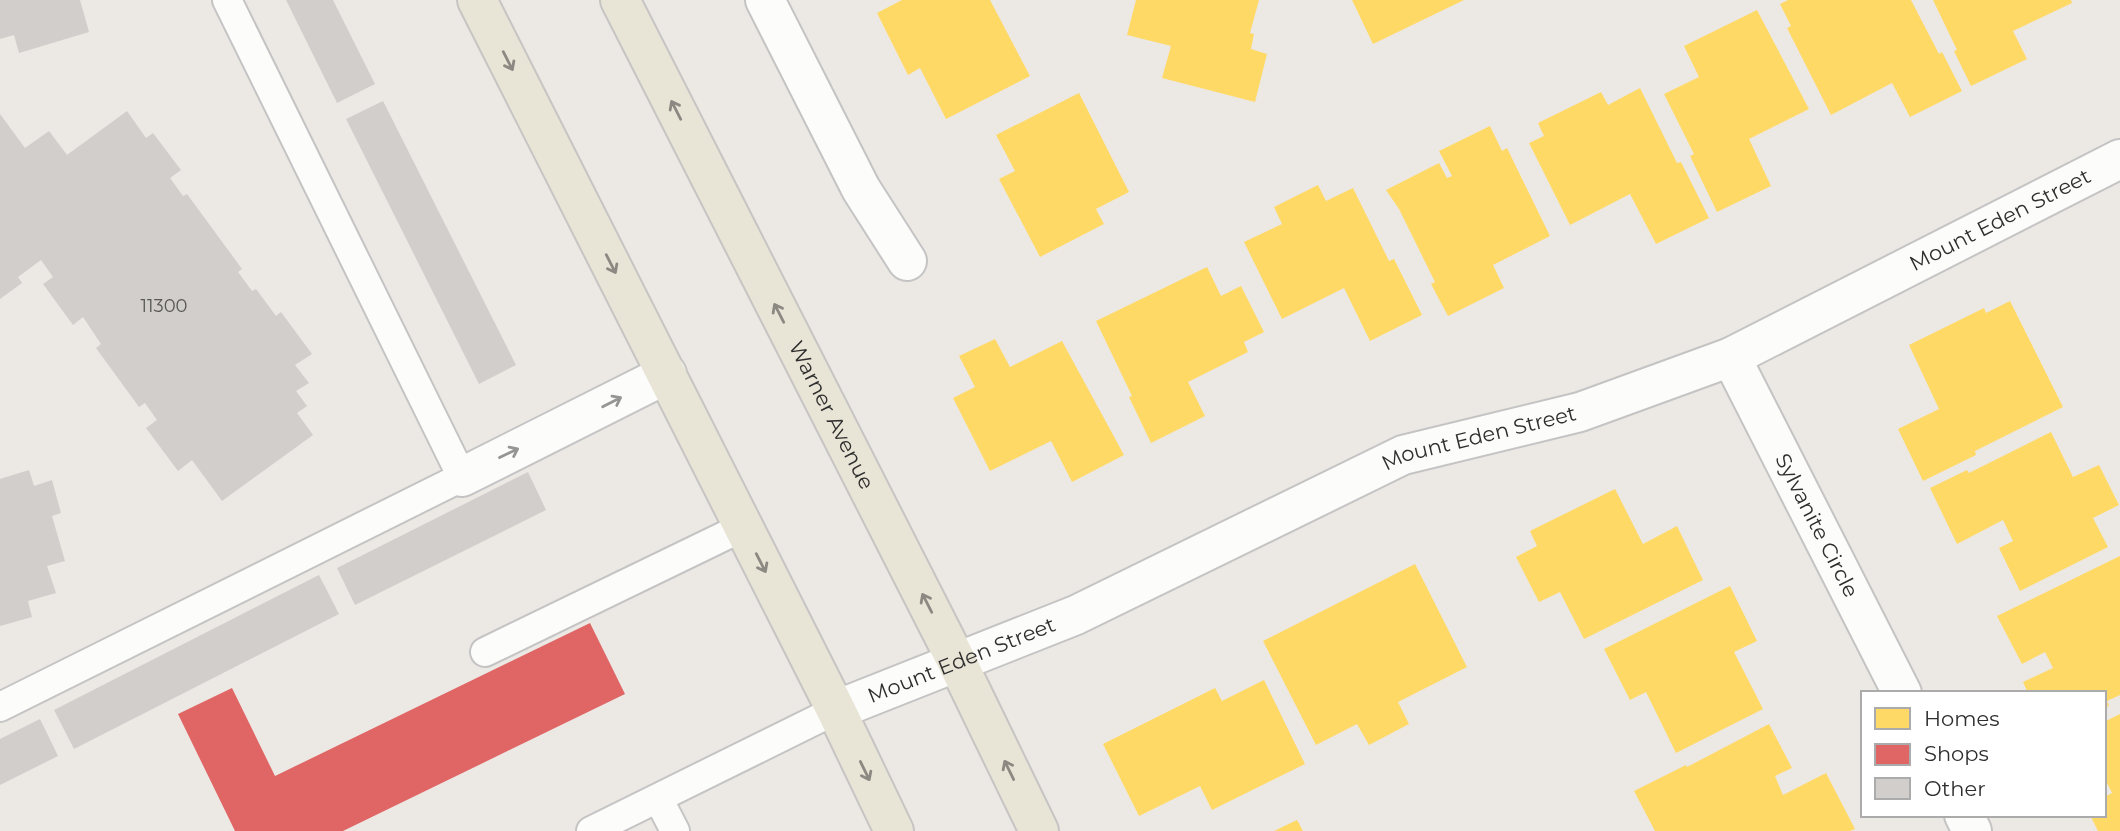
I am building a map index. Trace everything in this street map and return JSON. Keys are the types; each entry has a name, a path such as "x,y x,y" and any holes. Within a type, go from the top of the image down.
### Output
{"main road":[{"path":"477,0 836,710 894,831"},
{"name":"Warner Avenue","path":"620,0 958,664 1039,831"}],"street":[{"path":"765,0 861,189 906,261"},
{"name":"Mount Eden Street","path":"836,710 958,664 1076,615 1403,455 1580,412 1731,357 2120,159"},
{"name":"Sylvanite Circle","path":"1731,357 1901,691"},
{"path":"461,477 667,374"}],"lane":[{"path":"0,707 461,477 227,0"},
{"path":"485,652 743,527"},
{"path":"591,831 836,710"},
{"path":"658,798 675,831"}],"building: Homes":[{"path":"902,0 990,0 1030,76 946,119 920,68 908,75 877,13"},
{"path":"1136,0 1259,0 1250,33 1254,34 1251,49 1267,54 1255,102 1162,78 1171,46 1127,35"},
{"path":"1352,0 1464,0 1373,44"},
{"path":"1788,0 1911,0 1962,91 1910,117 1892,83 1831,115 1787,28 1791,26 1780,4"},
{"path":"1933,0 2071,0 2072,3 2013,31 2027,59 1971,86"},
{"path":"1757,10 1809,109 1749,139 1771,186 1717,212 1690,156 1694,154 1664,94 1699,77 1684,46"},
{"path":"1640,88 1677,163 1681,162 1709,218 1656,244 1630,194 1570,225 1529,143 1544,136 1538,123 1601,92 1608,105"},
{"path":"1079,93 1129,192 1096,209 1104,224 1040,257 999,179 1015,171 996,135"},
{"path":"1490,126 1502,151 1507,148 1550,236 1493,265 1504,288 1448,316 1431,284 1435,282 1399,209 1386,190 1439,163 1447,178 1452,176 1439,151"},
{"path":"1318,185 1326,201 1353,188 1389,261 1394,259 1422,315 1370,341 1344,288 1282,319 1244,242 1282,224 1274,207"},
{"path":"1207,267 1221,296 1241,286 1264,332 1244,342 1248,352 1188,382 1205,416 1151,443 1096,321"},
{"path":"2010,301 2063,407 1975,451 1976,455 1923,481 1898,429 1939,409 1909,345 1984,308 1986,313"},
{"path":"995,339 1010,367 1062,341 1124,455 1072,482 1051,441 990,471 953,398 975,387 959,356"},
{"path":"2051,432 2073,477 2099,465 2119,505 2093,518 2108,547 2020,591 1999,548 2013,541 2003,520 1957,544 1930,488 1967,470 1969,473"},
{"path":"1615,489 1643,544 1677,526 1703,580 1584,639 1560,592 1539,602 1516,557 1537,546 1530,531"},
{"path":"2120,556 2120,695 2107,701 2109,706 2106,707 2106,691 2027,691 2023,682 2053,668 2045,652 2022,664 1997,616"},
{"path":"1415,564 1467,667 1398,702 1409,724 1369,745 1357,724 1316,745 1263,641"},
{"path":"1730,586 1757,641 1734,652 1763,709 1676,753 1646,692 1630,700 1604,649"},
{"path":"1264,680 1305,764 1212,810 1200,786 1139,816 1103,744 1215,688 1222,701"},
{"path":"2120,714 2120,831 2098,831 2091,817 2106,817 2106,796 2112,793 2106,781 2106,721"},
{"path":"1769,724 1792,768 1775,776 1783,795 1826,773 1855,829 1655,831 1634,791"},
{"path":"1297,820 1303,831 1274,831"}],"building: Shops":[{"path":"590,623 625,694 343,831 235,831 178,714 232,688 275,776"}],"building: Other":[{"path":"0,0 80,0 89,32 19,53 14,35 0,39"},
{"path":"286,0 333,0 375,84 337,103"},
{"path":"383,101 516,365 479,384 346,119"},
{"path":"127,111 146,138 153,133 181,170 170,178 183,196 187,194 242,269 238,272 252,291 256,289 276,316 281,312 312,354 295,365 309,383 296,391 307,406 297,413 313,435 222,501 192,460 178,471 146,428 157,420 145,403 139,407 96,348 101,344 83,317 73,325 43,284 53,277 41,260 18,277 22,283 0,299 0,114 25,148 49,131 67,155"},
{"path":"29,470 34,486 52,480 61,513 52,516 65,561 47,566 56,593 28,601 32,617 0,626 0,479"},
{"path":"528,472 546,510 355,605 337,568"},
{"path":"319,575 339,614 74,749 54,710"},
{"path":"40,719 58,756 0,785 0,739"}]}
